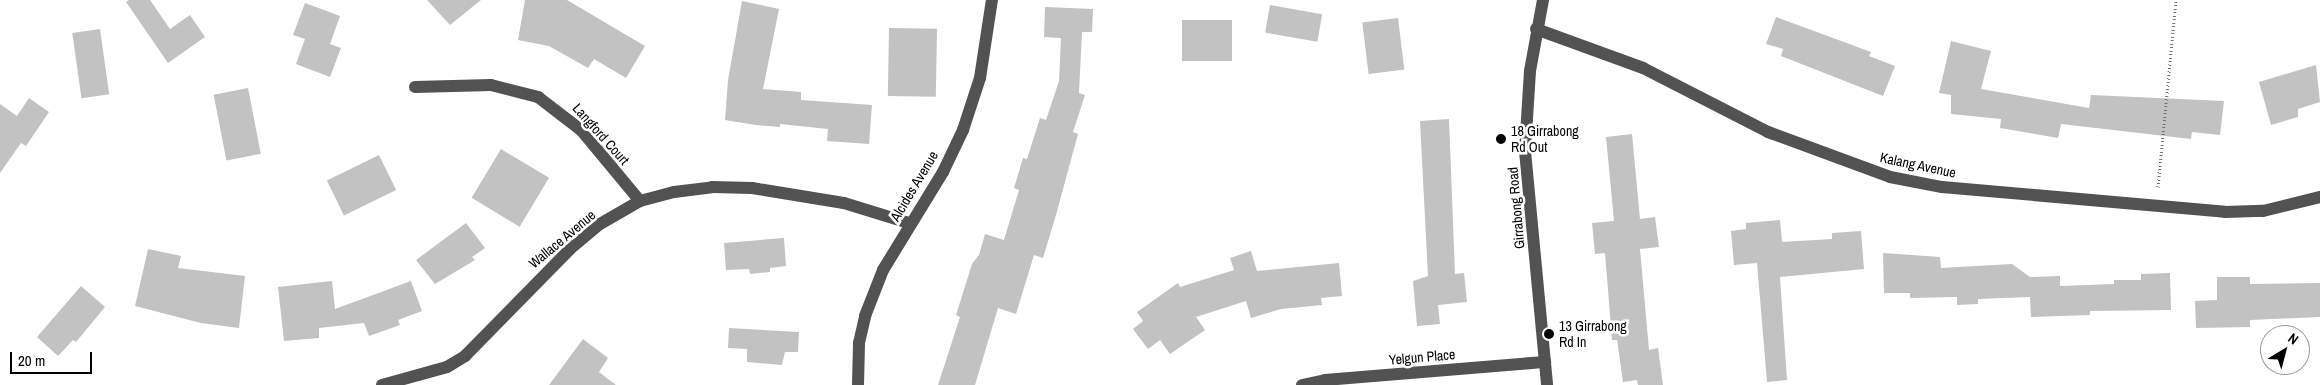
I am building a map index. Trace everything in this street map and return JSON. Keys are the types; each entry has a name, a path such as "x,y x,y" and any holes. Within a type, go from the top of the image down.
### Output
{"street":[{"name":"Alcides Avenue","path":"858,385 859,343 865,316 883,270 909,223 943,172 963,130 980,78 992,0"},
{"name":"Girrabong Road","path":"1543,0 1536,30 1526,113 1525,151 1547,385"},
{"name":"Kalang Avenue","path":"1536,30 1643,68 1768,132 1890,177 1942,187 2156,208 2263,211 2320,197"},
{"name":"Langford Court","path":"415,87 491,85 538,97 581,130 640,201"},
{"name":"Wallace Avenue","path":"382,385 447,367 465,356 570,249 600,224 640,201 674,192 712,187 752,188 844,203 909,223"},
{"name":"Yelgun Place","path":"1302,385 1325,380 1545,362"}],"path":[{"path":"2156,208 2176,0"}],"building":[{"path":"129,0 150,0 170,29 190,15 205,37 168,63 126,2"},
{"path":"427,0 481,0 450,25"},
{"path":"525,0 567,0 645,46 626,78 594,59 588,68 549,46 518,40"},
{"path":"742,1 779,9 763,89 801,92 801,100 872,105 869,144 827,141 828,129 780,124 780,127 756,125 725,120 728,80"},
{"path":"305,3 340,16 330,44 341,48 330,77 296,64 305,39 293,35"},
{"path":"1270,5 1322,14 1317,42 1265,33"},
{"path":"1045,7 1093,9 1092,32 1082,32 1079,93 1085,95 1073,132 1078,134 1056,215 1043,258 1034,255 1016,314 998,308 975,385 938,385 960,317 956,315 972,264 979,255 985,234 1004,240 1019,190 1014,188 1023,158 1027,159 1040,118 1046,120 1059,81 1061,38 1044,37"},
{"path":"1776,17 1871,52 1869,56 1895,66 1883,96 1781,56 1783,49 1766,44"},
{"path":"1398,18 1404,70 1369,74 1362,22"},
{"path":"1182,20 1232,20 1232,61 1182,61"},
{"path":"889,28 937,29 936,97 888,96"},
{"path":"100,29 109,94 81,98 72,33"},
{"path":"1951,41 1991,51 1981,89 2089,108 2091,95 2224,101 2220,135 2192,132 2191,139 2061,124 2058,138 2000,128 2001,119 1951,114 1951,95 1939,93"},
{"path":"2316,65 2320,102 2298,109 2298,117 2271,125 2259,82"},
{"path":"248,88 261,154 226,160 214,95"},
{"path":"29,98 49,112 26,146 21,143 0,173 0,104 17,116"},
{"path":"1449,119 1455,274 1464,273 1467,302 1438,305 1440,324 1417,326 1413,281 1428,276 1420,121"},
{"path":"1632,134 1640,219 1655,217 1659,247 1640,249 1649,350 1658,348 1663,385 1638,385 1637,380 1623,382 1617,340 1612,340 1605,253 1595,254 1592,223 1614,221 1606,137"},
{"path":"501,149 549,178 520,227 472,198"},
{"path":"379,155 396,190 344,215 327,180"},
{"path":"1780,220 1782,242 1832,239 1832,233 1861,231 1864,269 1780,277 1787,380 1767,382 1757,263 1734,265 1731,231 1746,229 1746,223"},
{"path":"466,223 485,248 472,257 475,260 435,284 416,260"},
{"path":"784,238 786,266 770,268 770,272 750,274 749,269 726,270 724,243"},
{"path":"148,249 181,256 178,268 245,276 239,328 201,323 135,306"},
{"path":"1251,251 1257,271 1339,263 1342,296 1321,298 1322,305 1281,309 1251,318 1246,301 1196,317 1205,330 1170,354 1160,340 1148,349 1133,329 1143,321 1137,312 1178,283 1180,287 1234,270 1230,258"},
{"path":"1883,253 1940,257 1941,268 2012,264 2030,277 2060,276 2060,286 2114,284 2114,280 2141,280 2141,274 2170,273 2171,310 2090,311 2090,315 2031,317 2030,297 1978,299 1978,304 1957,305 1957,297 1910,298 1910,293 1884,293"},
{"path":"2217,277 2250,277 2250,284 2320,283 2320,317 2250,320 2250,327 2196,328 2195,301 2217,300"},
{"path":"332,281 335,309 411,281 422,311 398,320 400,325 369,336 364,323 319,328 319,338 284,341 278,287"},
{"path":"81,286 105,307 76,342 73,340 58,356 37,337"},
{"path":"729,328 799,332 798,352 785,352 782,365 747,362 747,349 728,348"},
{"path":"583,339 608,358 599,372 616,385 549,385"}],"place":[{"name":"18 Girrabong Rd Out","path":"1501,139"},
{"name":"13 Girrabong Rd In","path":"1549,334"}]}
